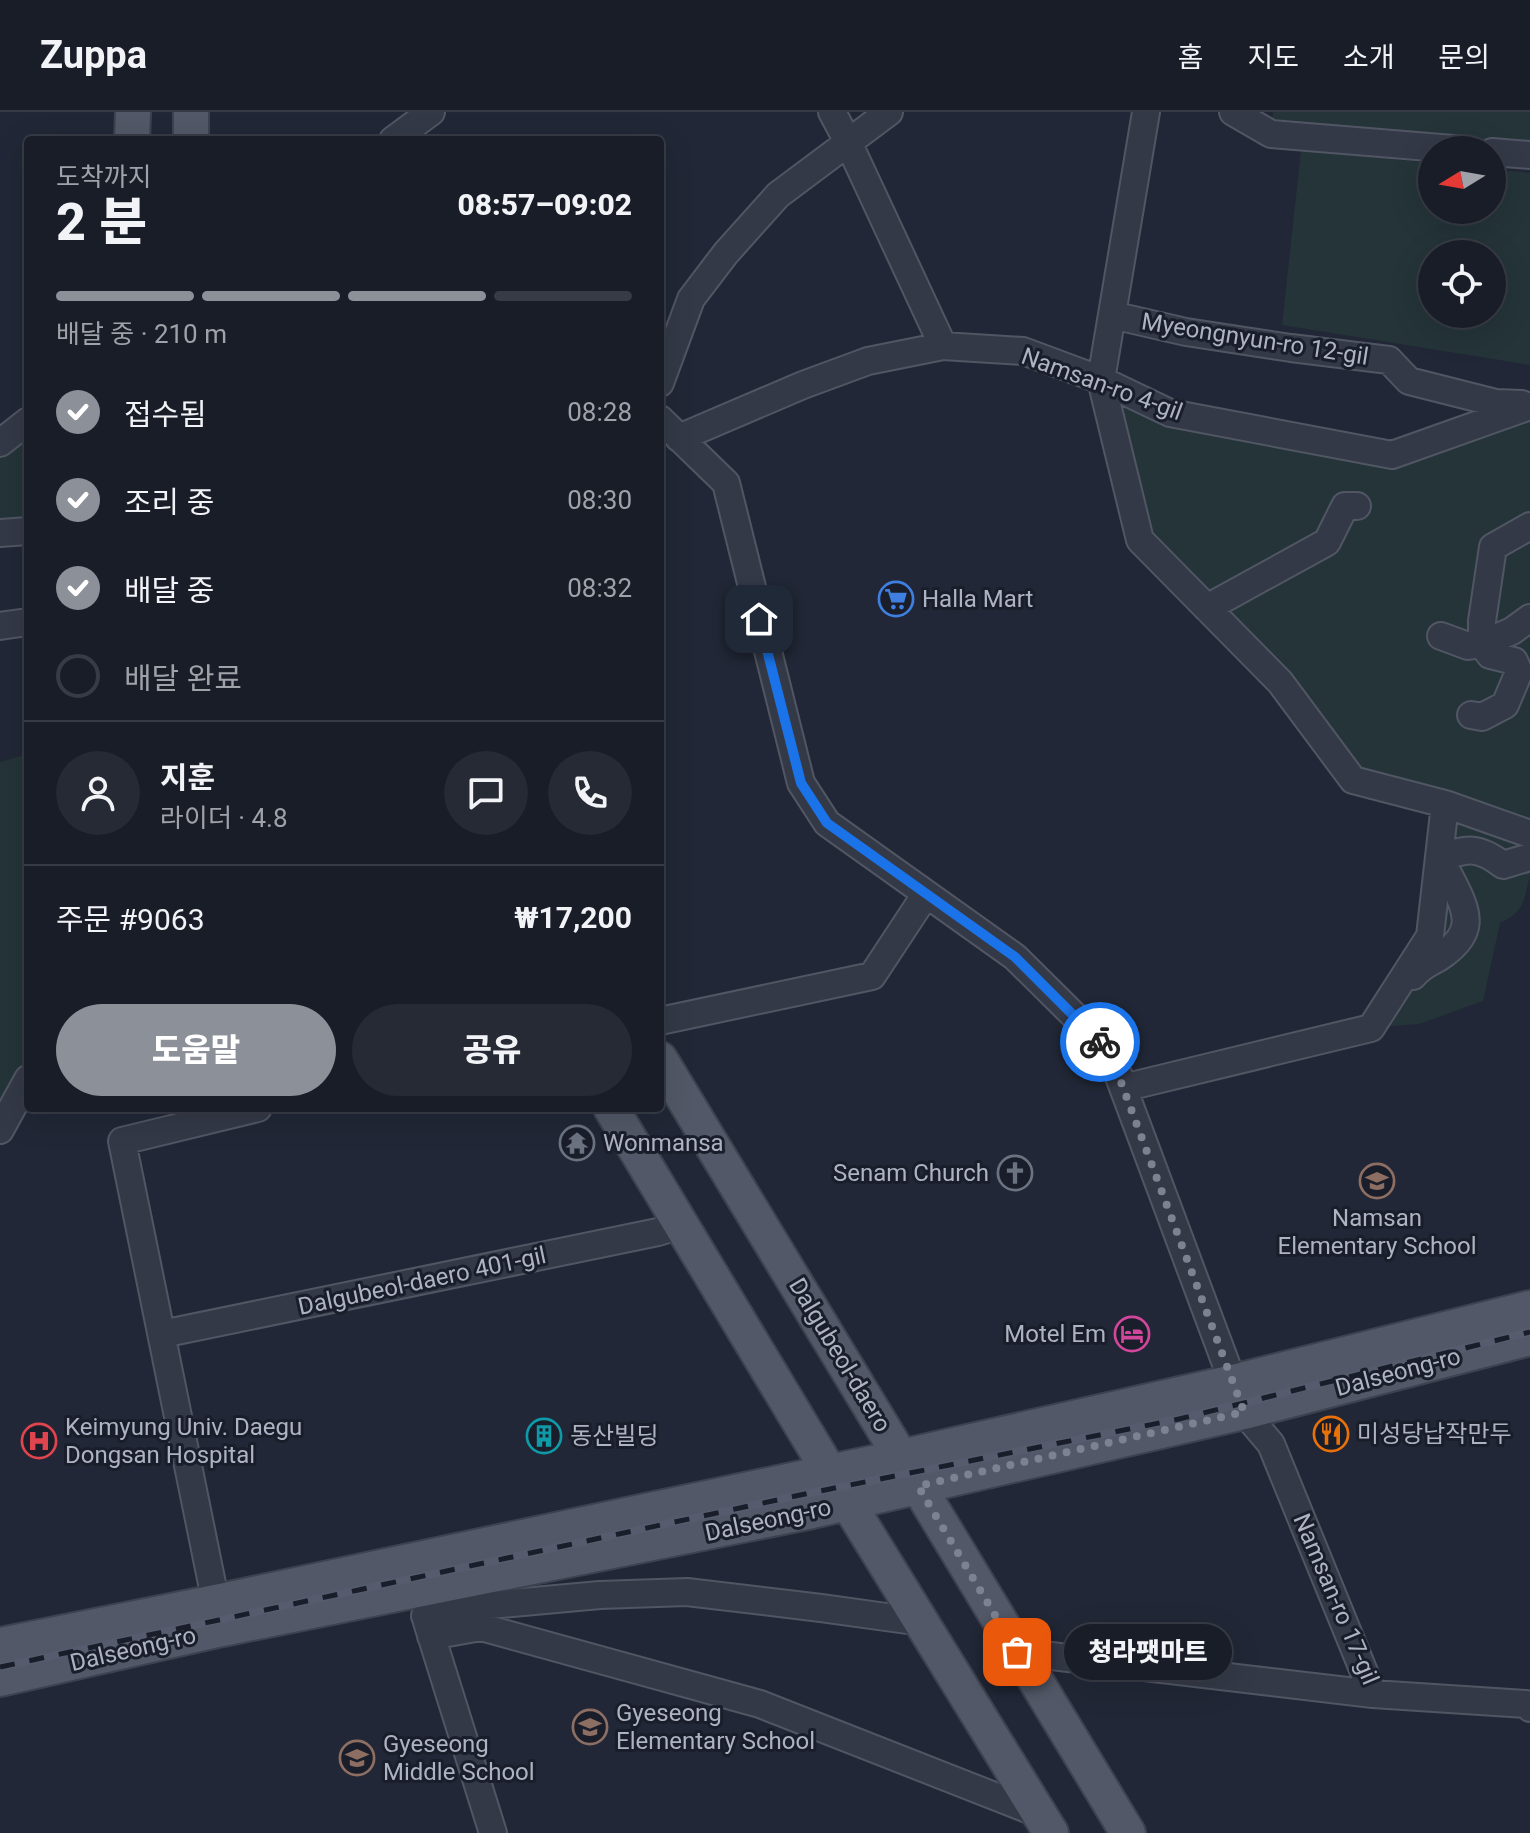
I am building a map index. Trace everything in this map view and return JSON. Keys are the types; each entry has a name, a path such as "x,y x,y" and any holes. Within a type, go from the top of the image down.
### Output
{"main road":[{"path":"132,136 133,112"},
{"path":"191,112 191,136"},
{"name":"Dalgubeol-daero","path":"664,1066 1128,1833"},
{"path":"613,1112 1045,1824"},
{"path":"1239,1397 1530,1308"},
{"name":"Dalseong-ro","path":"0,1679 219,1616 425,1614 848,1503 910,1472 1239,1397 1530,1338"},
{"path":"0,1645 219,1616 831,1472 910,1472"}],"street":[{"path":"398,136 431,112"},
{"path":"832,112 943,346"},
{"path":"664,372 691,299 726,253 778,195 889,112"},
{"name":"Myeongnyun-ro 12-gil","path":"1101,380 1146,112"},
{"path":"1233,112 1271,134 1418,146"},
{"path":"1506,153 1530,155"},
{"name":"Myeongnyun-ro 12-gil","path":"1112,315 1186,332 1389,360 1409,381 1496,403 1530,405"},
{"name":"Namsan-ro 4-gil","path":"666,428 868,361 943,346 1023,351 1101,380 1170,413 1392,455 1530,405"},
{"path":"1101,380 1140,540 1280,682 1353,780 1445,804 1530,834"},
{"path":"0,443 24,424"},
{"name":"Namsan-ro 17-gil","path":"666,428 726,483 801,783 827,823 1015,957 1109,1050 1239,1397 1271,1444 1373,1694 1526,1704 1530,1708"},
{"path":"1207,608 1327,542 1345,506 1357,506"},
{"path":"1471,715 1482,717 1505,705 1519,672 1514,661 1490,655 1482,644 1482,621 1493,547 1530,526"},
{"path":"0,533 24,531"},
{"path":"1441,636 1468,646 1482,644 1512,631 1530,618"},
{"path":"0,626 24,623"},
{"path":"1123,1088 1371,1028 1381,1012 1400,1005 1413,970 1444,954 1456,943 1466,926 1467,913 1439,858 1445,804"},
{"path":"1439,858 1461,850 1476,850 1503,865 1530,857"},
{"path":"664,1020 872,976 926,894"},
{"path":"0,1130 24,1086"},
{"path":"219,1616 122,1141 242,1112"},
{"name":"Dalgubeol-daero 401-gil","path":"162,1334 681,1225"},
{"path":"425,1614 600,1595 687,1592 922,1622"},
{"path":"425,1614 760,1704 1045,1824"},
{"path":"425,1614 493,1833"},
{"path":"1017,1652 1373,1694"}],"shaded area":[{"path":"1273,112 1530,112 1530,155 1506,152 1506,136 1418,136 1418,146 1271,134"},
{"path":"1301,150 1418,162 1418,224 1506,224 1506,170 1530,173 1530,365 1282,325"},
{"path":"1101,380 1170,413 1391,455 1530,406 1530,876 1519,910 1500,923 1483,1001 1419,1024 1371,1028 1430,936 1444,811 1353,780 1140,540"},
{"path":"24,424 24,531 0,533 0,442"},
{"path":"24,755 24,1084 13,1106 0,1098 0,762"}],"railway":[{"path":"0,1667 805,1494 1179,1419 1530,1332"}],"way so far":[{"path":"1017,1652 918,1486 1244,1412 1109,1050 1100,1042"}],"place":[{"name":"Halla Mart","path":"896,599"},
{"name":"Wonmansa","path":"577,1143"},
{"name":"Senam Church","path":"1015,1173"},
{"name":"Namsan Elementary School","path":"1377,1181"},
{"name":"Motel Em","path":"1132,1334"},
{"name":"미성당납작만두","path":"1331,1434"},
{"name":"동산빌딩","path":"544,1436"},
{"name":"Keimyung Univ. Daegu Dongsan Hospital","path":"39,1441"},
{"name":"청라팻마트","path":"1017,1652"},
{"name":"Gyeseong Elementary School","path":"590,1727"},
{"name":"Gyeseong Middle School","path":"357,1758"}],"route":[{"path":"759,619 801,783 827,823 1015,957 1100,1042"}]}
